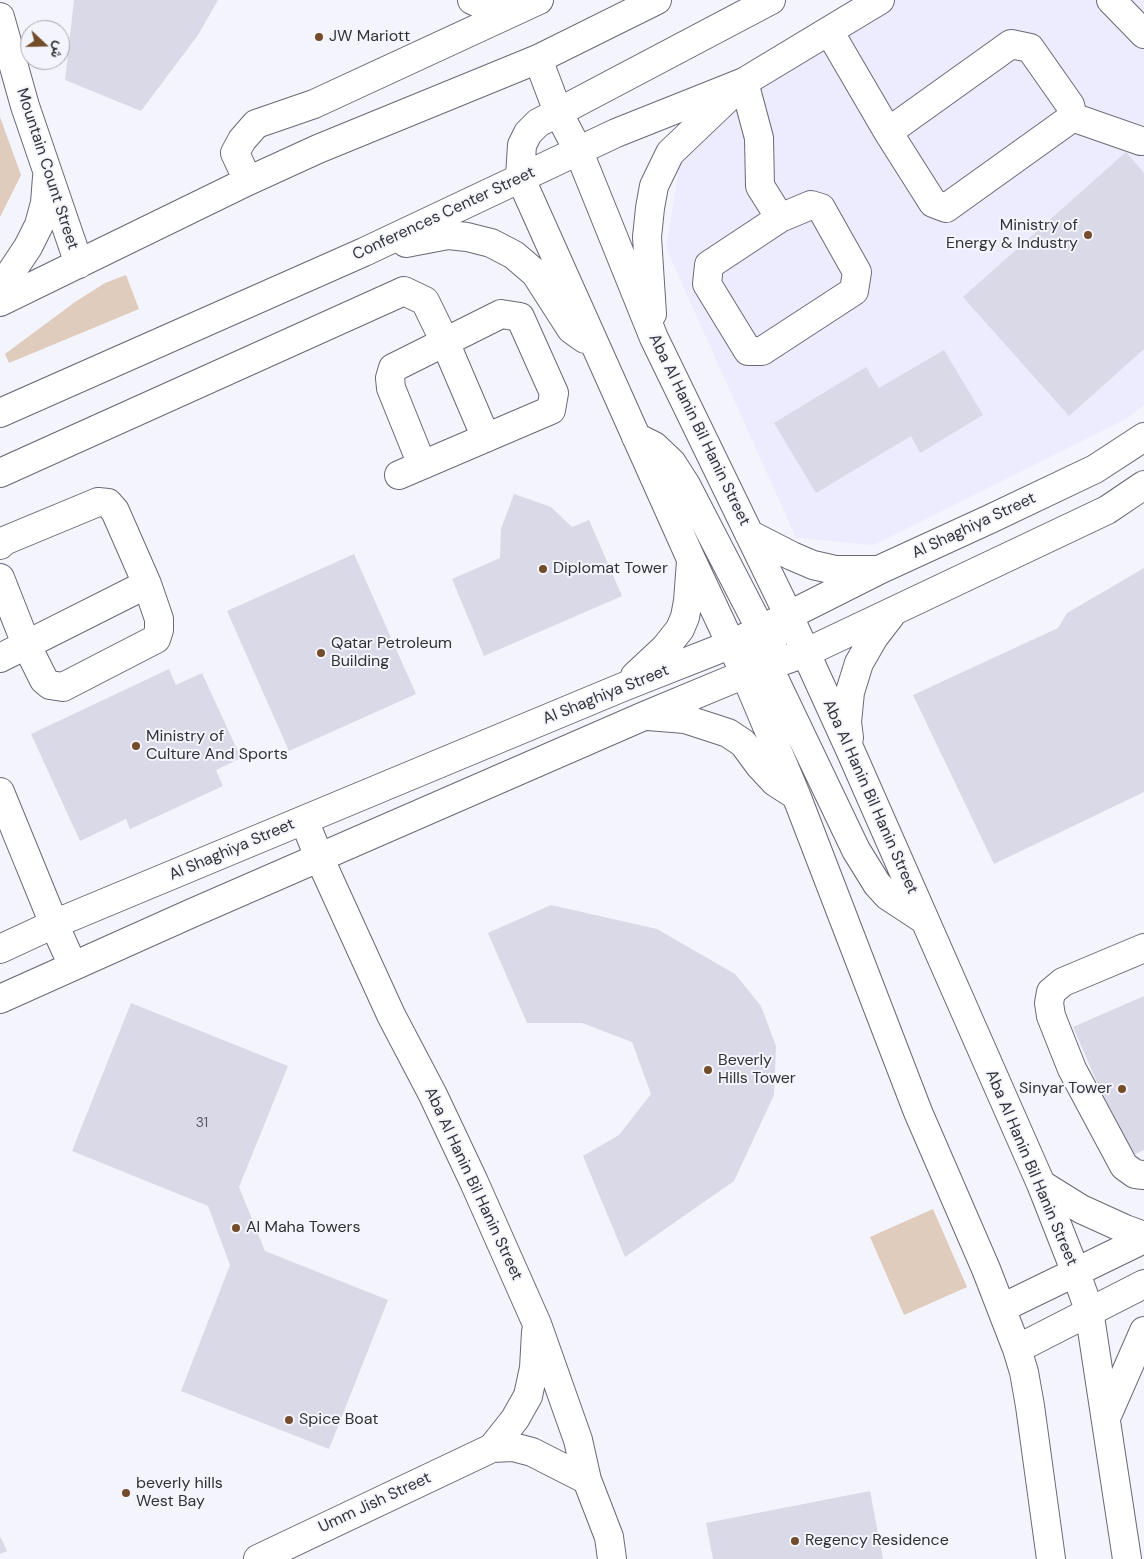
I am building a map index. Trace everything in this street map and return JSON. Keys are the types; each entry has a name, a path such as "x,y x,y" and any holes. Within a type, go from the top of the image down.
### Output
{"street":[{"path":"473,0 498,19"},
{"path":"248,181 235,153 242,140 256,124 314,104 539,0"},
{"path":"0,302 248,181 318,149 538,59 658,0"},
{"path":"771,0 538,123 528,133 522,145 520,177 691,559 732,644 757,670 856,850 877,884 888,896 923,919"},
{"name":"Conferences Center Street","path":"0,413 364,252 616,133 744,82 880,0"},
{"path":"1110,0 1144,34"},
{"name":"Mountain Count Street","path":"0,17 47,176 79,264"},
{"path":"829,31 888,132 933,203 946,208 1072,118"},
{"path":"888,132 1011,44 1030,48 1070,105 1072,118"},
{"name":"Aba Al Hanin Bil Hanin Street","path":"538,59 558,112 578,152 654,338 789,616 851,752 1040,1184 1076,1273 1089,1310 1127,1559"},
{"path":"654,338 647,237 654,186 670,153 744,82 759,138 760,186 780,218"},
{"path":"1072,118 1141,141"},
{"path":"0,286 28,247 38,225 45,203 47,176"},
{"path":"811,205 821,208 857,272 854,291 762,351 748,351 707,284 709,265 780,218 811,205"},
{"path":"364,252 448,235 492,243 514,255 535,273 571,329 583,339 595,345"},
{"path":"0,474 404,291 425,301 445,342 486,438"},
{"path":"501,314 520,317 554,393 551,410 486,438 410,470 390,378 393,368 501,314"},
{"path":"636,437 654,446 672,463 686,485 767,639 784,650 805,653"},
{"name":"Al Shaghiya Street","path":"0,949 54,924 623,687 732,644 881,569 1095,469 1144,437"},
{"name":"Al Shaghiya Street","path":"0,999 644,716 757,670 805,653 1107,510 1144,485"},
{"path":"0,545 98,502 108,504 115,511 147,584 160,619 160,630 156,639 63,687 50,685 44,680 26,644 0,578"},
{"path":"749,534 813,565 835,570 881,569"},
{"path":"623,687 665,648 680,629 688,602 691,559"},
{"path":"0,658 147,584"},
{"path":"851,752 847,722 850,692 859,663 893,612"},
{"path":"757,670 796,796 918,1112 1002,1308 1017,1348 1024,1372 1030,1406 1051,1559"},
{"path":"644,716 685,719 728,733 743,743 775,782 796,796"},
{"path":"0,792 54,924 74,966"},
{"name":"Aba Al Hanin Bil Hanin Street","path":"304,820 319,858 391,1015 433,1095 537,1324 578,1440 587,1480 609,1537 612,1559"},
{"path":"1144,948 1063,982 1051,992 1049,1003 1051,1016 1072,1069 1124,1166 1135,1174 1144,1175"},
{"path":"1040,1184 1088,1213 1144,1238"},
{"path":"1002,1308 1144,1238"},
{"path":"1017,1348 1089,1310 1144,1284"},
{"name":"Umm Jish Street","path":"492,1448 515,1419 528,1396 534,1368 537,1324"},
{"path":"1106,1418 1144,1331"},
{"name":"Umm Jish Street","path":"258,1559 492,1448 513,1447 532,1452 587,1480"}],"shaded area":[{"path":"894,0 1144,0 1144,405 1128,418 874,545 796,538 666,248 682,150 753,88"},
{"path":"0,117 21,175 0,217"},
{"path":"126,275 139,309 9,363 5,354 75,302 105,283"},
{"path":"933,1209 967,1287 904,1315 870,1237"}],"building":[{"path":"74,0 218,0 198,35 141,111 65,80 66,70 70,70 70,36"},
{"name":"Ministry of Energy & Industry","path":"1126,152 1144,173 1144,349 1069,416 963,297"},
{"path":"944,350 983,415 920,453 911,436 816,493 774,423 866,367 879,388"},
{"name":"Diplomat Tower","path":"514,494 551,507 572,527 589,520 622,596 484,656 452,579 500,558 501,529"},
{"name":"Qatar Petroleum Building","path":"354,554 416,694 289,751 227,611"},
{"path":"1144,568 1144,792 994,864 913,695 1058,628 1067,613"},
{"name":"Ministry of Culture And Sports","path":"169,669 176,685 202,673 241,758 216,770 223,786 130,829 126,819 80,841 31,734"},
{"name":"Beverly Hills Tower","path":"551,905 657,929 735,974 761,1006 776,1046 774,1095 734,1181 625,1257 583,1156 619,1135 651,1094 632,1042 582,1023 527,1023 488,933"},
{"name":"Sinyar Tower","path":"1144,996 1144,1150 1129,1157 1073,1027"},
{"name":"Al Maha Towers","path":"131,1003 288,1066 239,1187 265,1251 388,1300 329,1449 181,1391 230,1265 208,1206 72,1151"},
{"name":"Regency Residence","path":"870,1491 883,1559 713,1559 706,1523"},
{"path":"0,1536 7,1551 0,1554"}],"place":[{"name":"JW Mariott","path":"319,37"},
{"name":"Ministry of Energy & Industry","path":"1088,235"},
{"name":"Diplomat Tower","path":"543,569"},
{"name":"Qatar Petroleum Building","path":"321,653"},
{"name":"Ministry of Culture And Sports","path":"136,746"},
{"name":"Beverly Hills Tower","path":"708,1070"},
{"name":"Sinyar Tower","path":"1122,1089"},
{"name":"Al Maha Towers","path":"236,1228"},
{"name":"Spice Boat","path":"289,1420"},
{"name":"beverly hills West Bay","path":"126,1493"},
{"name":"Regency Residence","path":"795,1541"}]}
